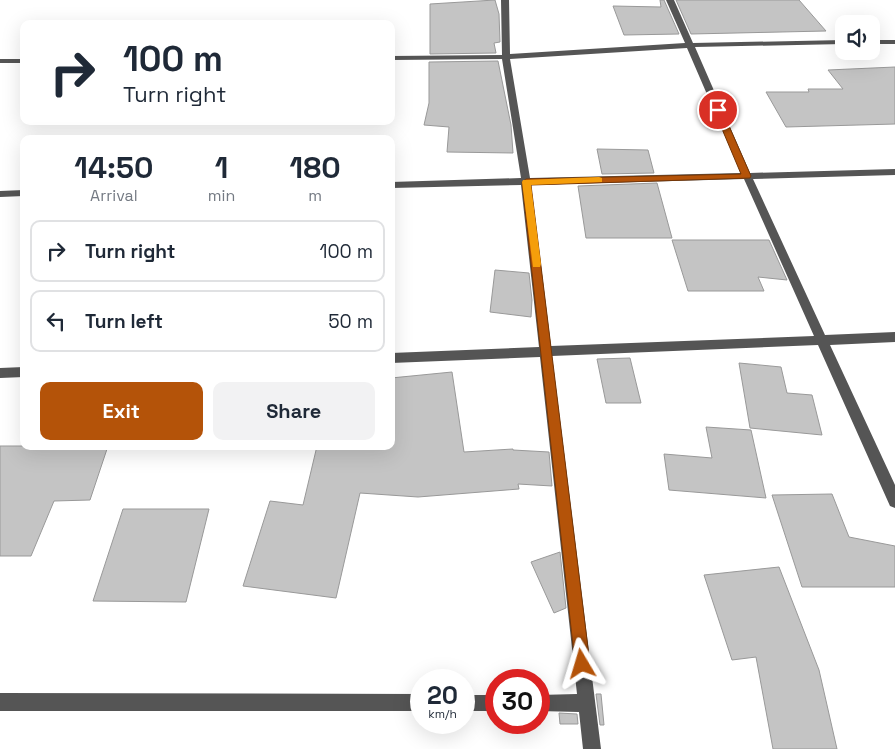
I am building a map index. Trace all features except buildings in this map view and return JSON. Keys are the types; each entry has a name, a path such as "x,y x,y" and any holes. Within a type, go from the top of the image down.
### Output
{"street":[{"path":"505,0 506,56 526,182 592,749"},
{"path":"670,0 747,176 895,501"},
{"path":"395,58 506,56 690,45 835,42"},
{"path":"880,42 895,42"},
{"path":"0,61 20,61"},
{"path":"395,185 895,172"},
{"path":"0,194 20,193"},
{"path":"395,358 895,336"},
{"path":"0,373 20,372"},
{"path":"0,702 410,703"},
{"path":"550,703 587,704"}],"slow traffic":[{"path":"536,264 526,182 599,180"}],"route":[{"path":"582,664 526,182 747,176 718,110"}]}
